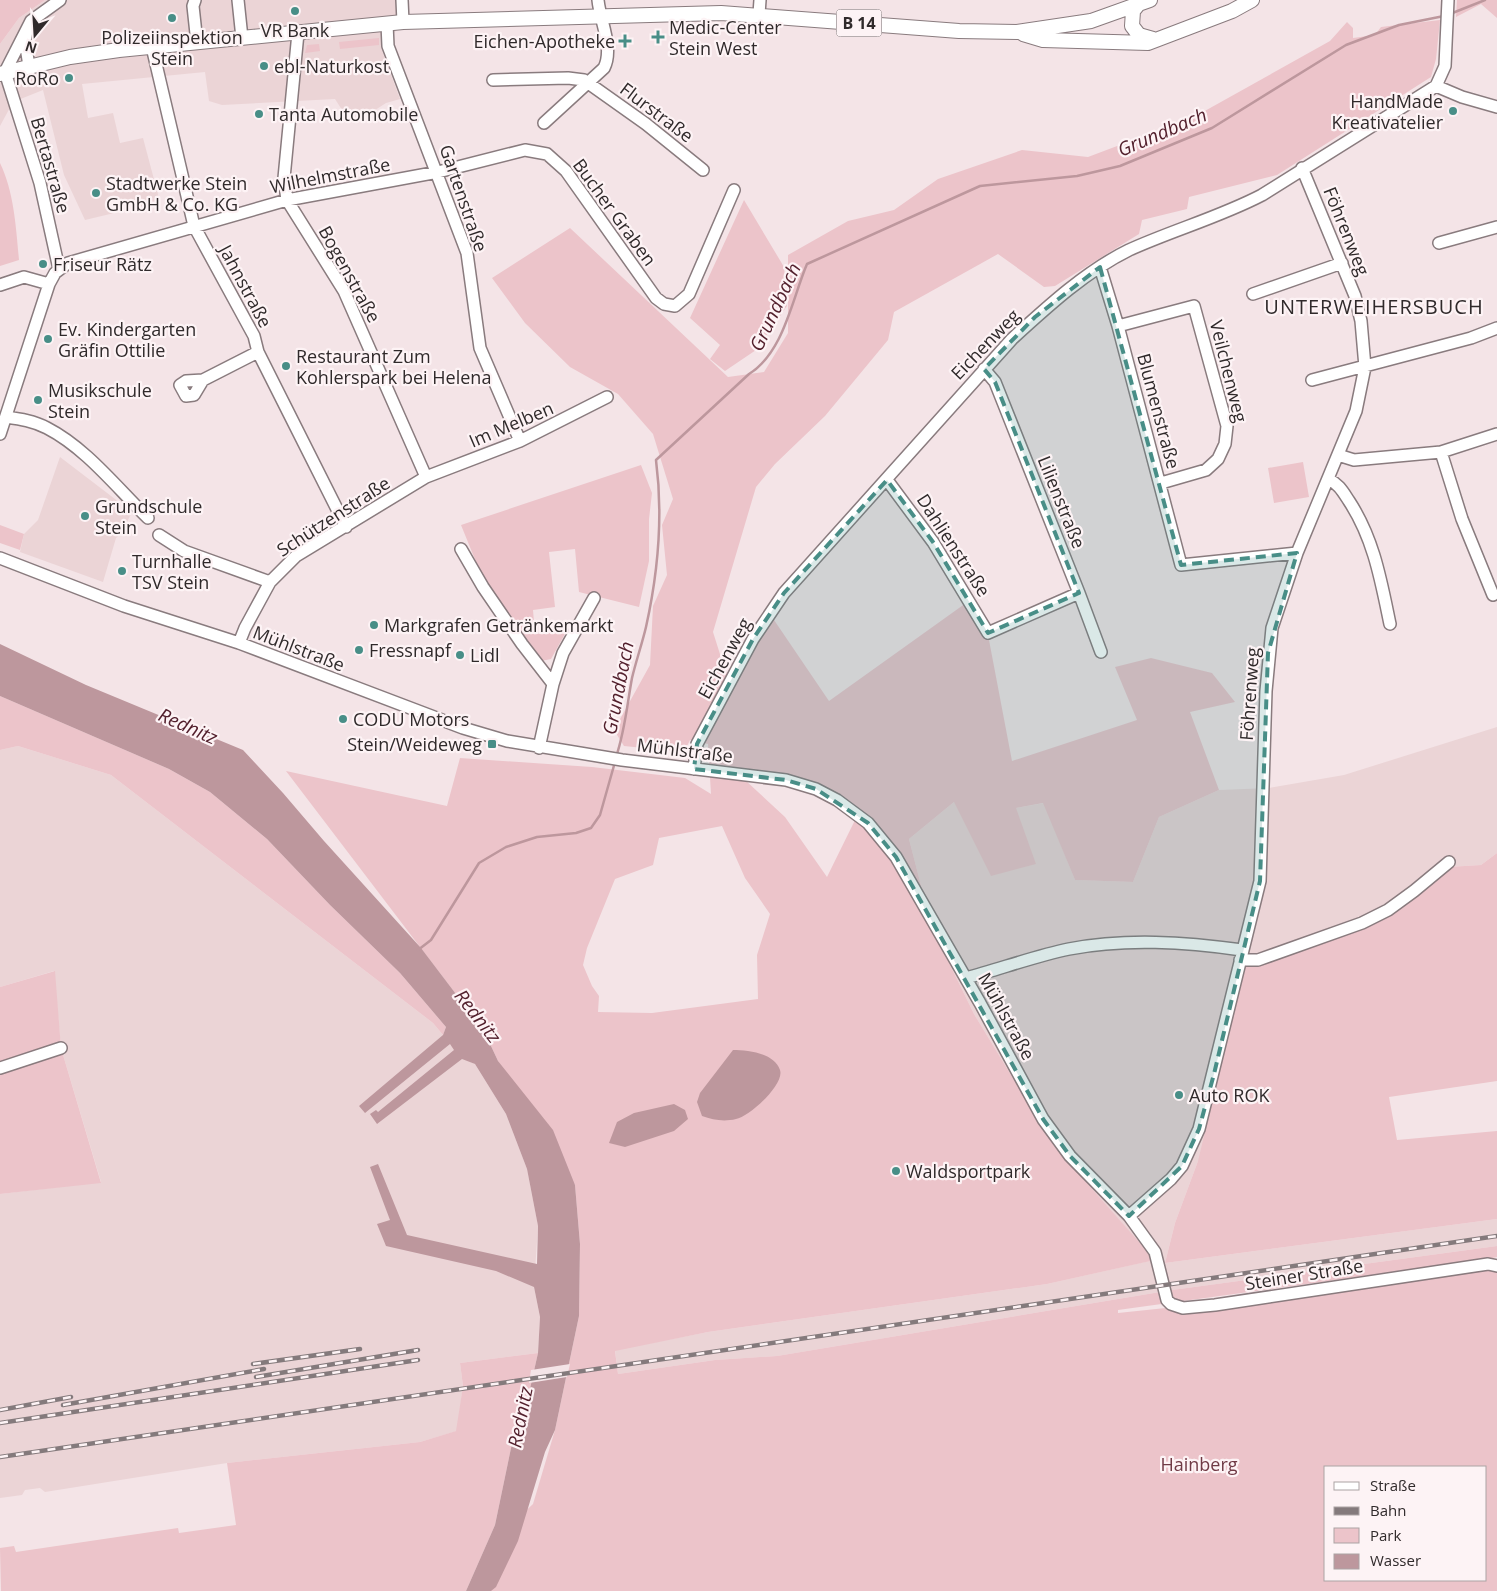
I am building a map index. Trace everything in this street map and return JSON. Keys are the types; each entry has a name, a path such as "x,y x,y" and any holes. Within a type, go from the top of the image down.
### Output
{"main road":[{"path":"1017,32 1043,40 1148,43 1232,11 1252,0"},
{"name":"B 14","path":"3,73 70,57 402,22 485,18 600,18 721,13 759,14 959,31 1017,32 1091,21 1144,3"},
{"path":"1144,3 1130,20 1134,31 1148,38 1161,39"}],"street":[{"path":"3,73 36,16 60,0"},
{"path":"196,0 193,6 197,43"},
{"path":"238,0 242,38"},
{"path":"402,0 402,22"},
{"path":"544,123 604,68 608,61 605,27 600,18 598,0"},
{"path":"759,14 760,0"},
{"path":"1448,0 1445,66 1436,86 1462,98 1497,107"},
{"name":"Gartenstraße","path":"386,24 388,46 438,172 467,253 480,348 520,441"},
{"path":"28,27 25,41 29,66"},
{"path":"287,200 284,178 298,33"},
{"name":"Jahnstraße","path":"152,47 194,226 254,336 258,352 346,527"},
{"name":"Bertastraße","path":"3,73 40,183 59,269"},
{"path":"493,80 568,78 580,79 588,83"},
{"name":"Flurstraße","path":"588,83 646,124 703,170"},
{"name":"Eichenweg","path":"694,769 698,744 769,612 984,369 1035,317 1100,267 1148,242 1239,207 1436,86"},
{"name":"Bucher Graben","path":"438,172 525,150 547,154 566,171 656,298 670,306 679,304 688,294 734,190"},
{"name":"Föhrenweg","path":"1129,1216 1171,1179 1189,1153 1199,1129 1260,881 1268,653 1272,628 1297,553 1359,400 1365,367 1361,321 1355,296 1302,168"},
{"name":"Wilhelmstraße","path":"59,269 68,264 287,200 438,172"},
{"name":"Bogenstraße","path":"287,200 344,291 426,477"},
{"path":"1439,243 1497,227"},
{"path":"1252,294 1342,264"},
{"name":"Blumenstraße","path":"1100,267 1161,483 1181,565 1297,553"},
{"path":"0,434 5,411 49,284 59,269"},
{"path":"0,285 24,277 49,284"},
{"name":"Veilchenweg","path":"1118,326 1194,306 1224,415 1227,434 1224,448 1218,459 1202,472 1161,483"},
{"path":"1312,380 1471,338 1497,328"},
{"path":"203,380 258,352"},
{"name":"Lilienstraße","path":"984,369 995,382 1079,593 1100,652"},
{"name":"Im Melben","path":"426,477 520,441 607,397"},
{"path":"5,411 58,434 81,452 148,518"},
{"path":"1338,455 1354,460 1441,452 1497,434"},
{"path":"1441,452 1462,519 1493,594"},
{"name":"Schützenstraße","path":"239,644 245,628 270,582 296,556 426,477"},
{"path":"1328,479 1336,483 1359,516 1367,533 1374,551 1390,624"},
{"name":"Dahlienstraße","path":"887,480 933,542 988,632 1079,593"},
{"path":"159,535 184,551 270,582"},
{"path":"461,549 483,587 518,639 553,684"},
{"name":"Mühlstraße","path":"0,558 124,606 239,644 463,728 539,748 786,780 816,789 837,800 868,823 896,857 966,978 1043,1120 1070,1156 1129,1216 1155,1252"},
{"path":"539,748 553,684 563,653 594,598"},
{"path":"966,978 1069,949 1123,943 1201,944 1258,960 1362,923 1388,910 1449,862"},
{"path":"0,1068 61,1048"},
{"name":"Steiner Straße","path":"1155,1252 1165,1294 1171,1304 1183,1308 1215,1305 1488,1264 1497,1266"}],"highlighted area":[{"path":"1100,267 1181,565 1297,553 1268,653 1260,881 1214,1074 1199,1129 1182,1166 1129,1216 1070,1156 1043,1119 896,857 868,823 816,789 786,780 694,769 697,744 753,639 784,593 887,480 933,542 988,633 1079,593 995,382 984,369 1035,317"}],"shaded area":[{"path":"45,0 402,0 402,24 381,48 400,99 386,103 369,114 344,113 335,99 222,105 209,101 205,72 82,84 88,118 113,113 120,143 143,138 160,202 85,220 64,175 43,90 13,102 0,126 0,44 19,18"},
{"name":"Grundschule Stein","path":"60,457 132,512 121,534 116,538 103,582 20,552 24,534 38,520"},
{"path":"1497,727 1497,853 1481,865 1448,867 1198,1161 1175,1223 1165,1263 1497,1219 1497,1246 1172,1290 777,1356 715,1360 618,1374 615,1350 708,1332 1047,1284 1154,1260 1054,1146 974,1014 932,928 909,839 954,802 1016,808 1044,803 1075,880 1133,882 1159,817 1219,790 1269,788 1344,775"},
{"path":"18,746 111,775 433,1023 462,1058 475,1064 506,1114 527,1169 538,1226 534,1287 540,1317 538,1353 460,1363 463,1386 457,1431 420,1442 227,1463 45,1492 40,1488 25,1490 22,1495 0,1498 0,1194 101,1182 61,1048 54,971 0,987 0,750"}],"green space":[{"path":"0,0 45,0 19,18 0,44"},
{"path":"1457,0 1497,0 1497,18 1481,4 1456,17"},
{"name":"Hainberg","path":"1440,20 1436,59 1431,77 1277,175 1189,197 1187,209 1142,220 1139,234 1055,286 1044,287 998,254 894,312 888,340 825,416 775,464 756,487 713,632 725,670 735,681 772,617 829,701 966,603 989,640 1012,761 1137,720 1115,667 1151,658 1212,673 1235,702 1190,712 1219,790 1159,817 1133,882 1075,880 1043,803 1016,808 1036,864 991,876 954,802 909,839 932,928 974,1014 1054,1146 1155,1260 1047,1284 708,1332 615,1351 618,1374 715,1360 777,1356 1172,1290 1497,1246 1497,1257 1488,1259 1497,1261 1497,1591 485,1591 515,1521 533,1504 555,1430 579,1316 580,1244 575,1185 498,1061 484,1031 286,771 447,806 460,758 592,767 685,778 711,794 708,744 690,740 684,752 624,746 614,730 650,665 653,606 667,575 662,525 673,499 653,434 618,394 570,367 525,323 492,278 570,228 728,377 764,372 788,333 788,255 848,221 894,210 938,179 1022,150 1088,157 1194,117 1330,41 1347,22 1353,28 1353,38 1375,35 1381,27","holes":["745,780 787,782 858,814 827,877 785,817","722,826 745,878 770,914 757,955 758,999 652,1013 598,1012 599,996 592,986 583,965 587,948 615,879 653,865 659,838","1431,1267 1223,1302 1118,1313 1118,1310"]},
{"path":"379,38 379,45 340,49 339,42"},
{"path":"319,44 320,51 305,53 307,45"},
{"path":"0,163 11,198 19,260 0,266"},
{"path":"744,200 784,267 787,306 756,350 725,371 710,359 720,345 690,318"},
{"path":"1303,462 1309,497 1274,503 1268,468"},
{"path":"641,465 652,493 649,519 649,561 639,607 579,592 575,549 549,552 555,607 533,610 535,634 566,632 551,659 541,661 483,579 461,525"},
{"path":"0,525 24,534 20,550 0,543"},
{"path":"0,696 169,769 210,792 267,839 330,905 400,973 446,1027 443,1035 433,1023 111,775 18,746 0,750"},
{"path":"1497,853 1497,1081 1389,1097 1397,1140 1497,1131 1497,1219 1165,1263 1175,1223 1198,1161 1245,966 1339,936 1448,867 1481,865"},
{"path":"55,971 61,1048 101,1183 0,1194 0,987"},
{"path":"538,1353 525,1411 515,1429 495,1525 466,1591 1,1591 0,1548 14,1546 16,1552 178,1528 179,1533 236,1525 227,1463 420,1442 456,1431 463,1386 460,1363"}],"water":[{"path":"0,644 86,685 243,750 421,948 484,1031 498,1061 553,1130 575,1185 580,1244 579,1316 555,1430 545,1452 518,1541 496,1587 491,1591 466,1591 495,1525 515,1429 525,1411 538,1353 540,1317 534,1287 496,1271 386,1246 377,1224 390,1220 370,1167 378,1164 407,1235 537,1264 538,1226 527,1169 506,1114 475,1064 462,1059 377,1124 370,1114 376,1110 378,1112 454,1050 450,1044 365,1113 359,1106 443,1035 446,1027 400,973 330,905 267,839 210,792 169,769 0,696"},
{"path":"733,1050 753,1052 772,1060 780,1070 777,1083 765,1099 742,1117 723,1120 702,1116 697,1102 700,1093"},
{"path":"674,1104 685,1110 688,1119 674,1131 625,1147 609,1143 617,1122 634,1113"}],"pier":[{"path":"570,1364 567,1377 529,1383 531,1370"}],"waterway":[{"name":"Grundbach","path":"1450,14 1485,0"},
{"name":"Grundbach","path":"616,757 624,728 632,678 646,627 654,586 659,522 656,460 761,364 771,352 786,324 807,264 980,186 1077,176 1120,166 1212,128 1346,45 1399,25 1444,16"},
{"name":"Grundbach","path":"418,950 431,940 479,863 506,847 537,837 576,833 591,828 600,815 615,762"}],"railway":[{"path":"0,1457 1497,1236"},
{"path":"253,1364 360,1349"},
{"path":"256,1377 418,1350"},
{"path":"0,1423 418,1360"},
{"path":"63,1405 264,1369"},
{"path":"0,1410 71,1397"}],"place":[{"name":"VR Bank","path":"295,11"},
{"name":"Polizeiinspektion Stein","path":"172,18"},
{"name":"Medic-Center Stein West","path":"658,37"},
{"name":"Eichen-Apotheke","path":"625,41"},
{"name":"ebl-Naturkost","path":"264,66"},
{"name":"RoRo","path":"69,78"},
{"name":"HandMade Kreativatelier","path":"1453,111"},
{"name":"Tanta Automobile","path":"259,114"},
{"name":"Stadtwerke Stein GmbH & Co. KG","path":"96,193"},
{"name":"Friseur Rätz","path":"43,264"},
{"name":"Ev. Kindergarten Gräfin Ottilie","path":"48,339"},
{"name":"Restaurant Zum Kohlerspark bei Helena","path":"286,366"},
{"name":"Musikschule Stein","path":"38,400"},
{"name":"Grundschule Stein","path":"85,516"},
{"name":"Turnhalle TSV Stein","path":"122,571"},
{"name":"Markgrafen Getränkemarkt","path":"374,625"},
{"name":"Fressnapf","path":"359,650"},
{"name":"Lidl","path":"460,655"},
{"name":"CODU Motors","path":"343,719"},
{"name":"Stein/Weideweg","path":"492,744"},
{"name":"Auto ROK","path":"1179,1095"},
{"name":"Waldsportpark","path":"896,1171"}],"district":[{"name":"UNTERWEIHERSBUCH","path":"1374,306"}],"water label":[{"name":"Rednitz","path":"188,726"},
{"name":"Rednitz","path":"478,1016"},
{"name":"Rednitz","path":"520,1417"}]}
